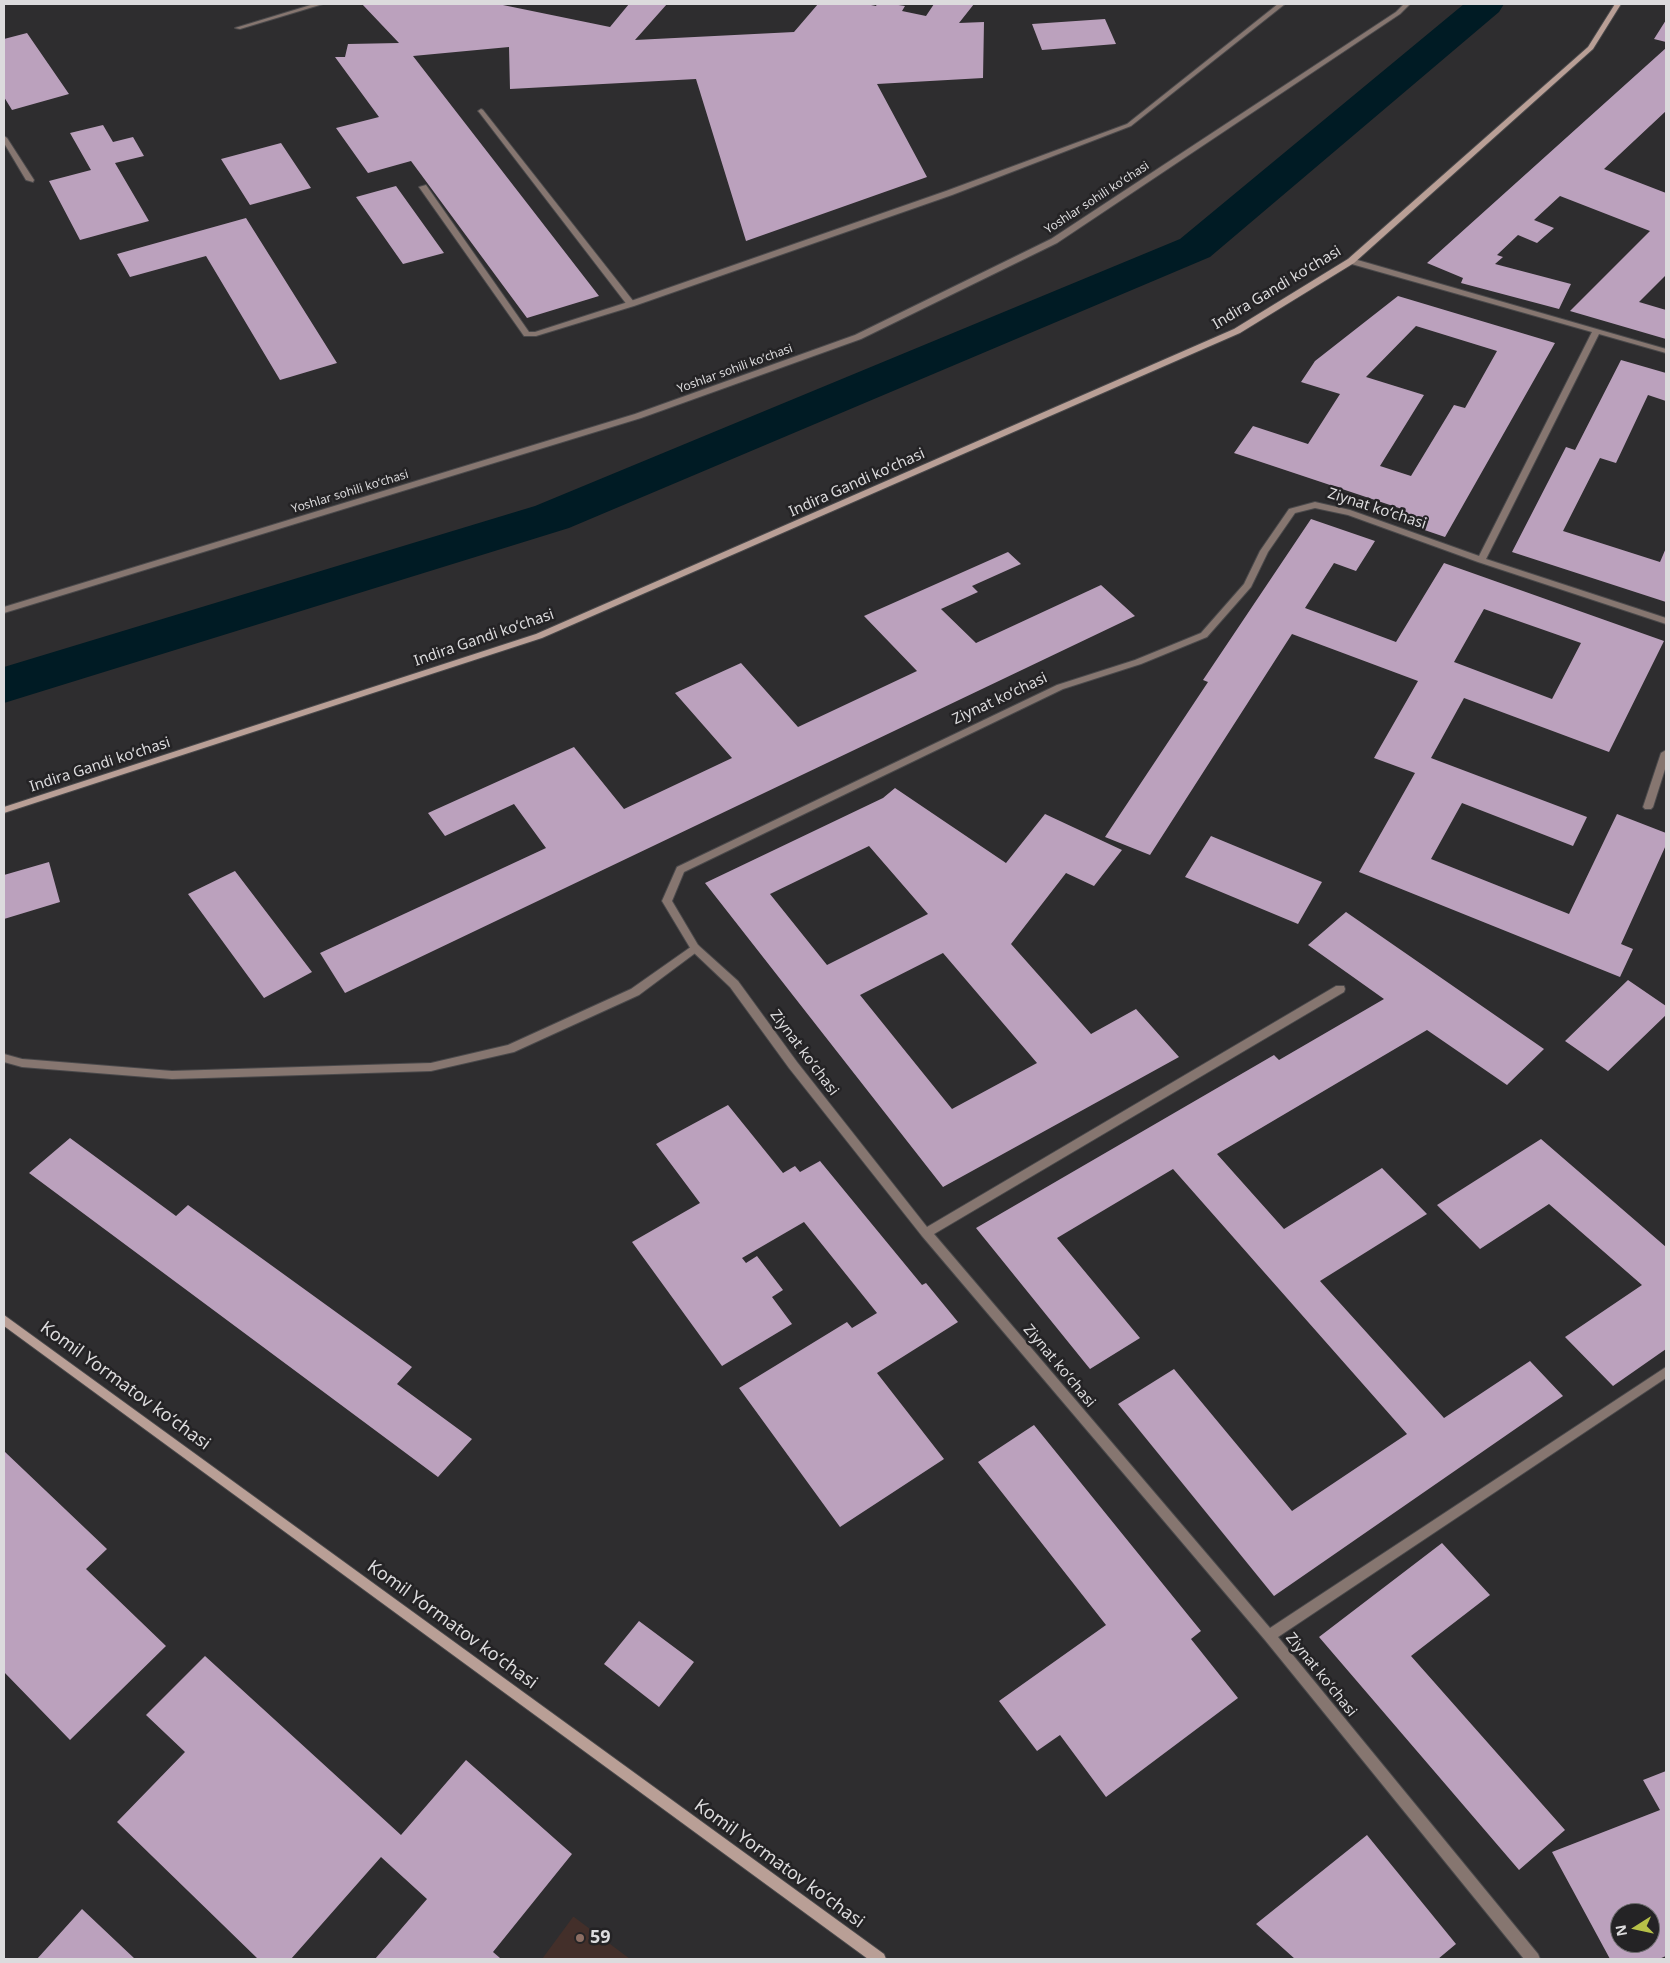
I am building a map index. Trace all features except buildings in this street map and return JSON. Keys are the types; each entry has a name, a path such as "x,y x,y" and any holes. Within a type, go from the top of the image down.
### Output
{"street":[{"path":"238,28 320,4"},
{"path":"423,188 527,334 536,334 631,304 949,193 1129,125 1282,4"},
{"name":"Yoshlar sohili koʻchasi","path":"4,609 638,416 858,337 1054,241 1398,13 1406,4"},
{"name":"Indira Gandi koʻchasi","path":"4,810 538,636 1237,332 1351,261 1591,48 1618,4"},
{"path":"481,111 631,304"},
{"path":"4,138 30,180"},
{"path":"1351,261 1666,351"},
{"path":"1481,560 1597,331"},
{"name":"Ziynat koʻchasi","path":"1533,1959 1269,1636 926,1233 793,1065 734,984 695,948 667,900 680,870 1060,687 1138,662 1204,635 1248,585 1264,551 1292,511 1315,506 1350,513 1481,560 1666,621"},
{"path":"1648,807 1666,754"},
{"path":"4,1058 22,1063 172,1075 431,1067 510,1049 519,1045 635,992 695,948"},
{"path":"926,1233 1340,989"},
{"name":"Komil Yormatov koʻchasi","path":"4,1320 879,1959"},
{"path":"1269,1636 1666,1372"}],"shaded area":[{"name":"59","path":"574,1917 630,1959 542,1959"}],"waterway":[{"path":"4,685 552,517 1195,248 1486,4"}],"place":[{"name":"59","path":"580,1938"}]}
